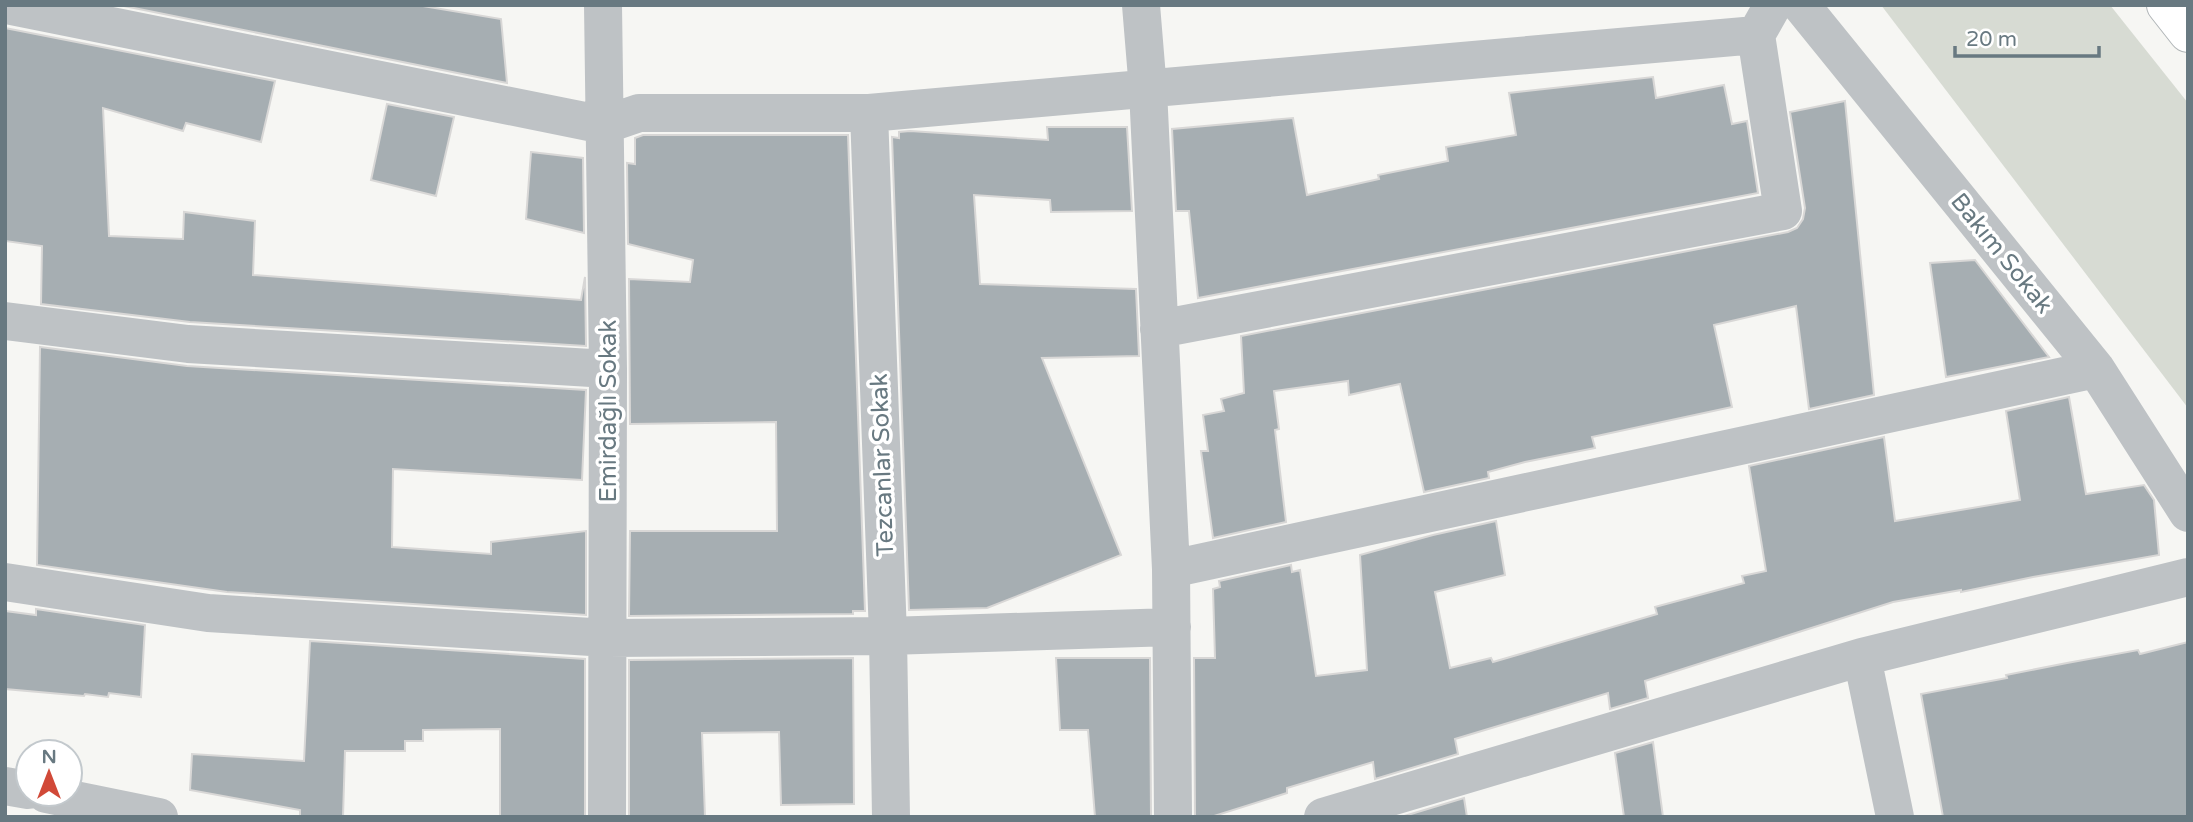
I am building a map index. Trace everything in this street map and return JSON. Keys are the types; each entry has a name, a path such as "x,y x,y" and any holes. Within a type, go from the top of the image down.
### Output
{"highway":[{"path":"2166,5 2188,33"}],"street":[{"path":"7,5 604,125 639,113 869,113 1148,90 1764,20 1783,211 1159,329"},
{"name":"Emirdağlı Sokak","path":"603,5 608,369 607,817"},
{"path":"1141,5 1148,90 1171,569 1173,817"},
{"name":"Bakım Sokak","path":"1801,5 2096,369 2188,513"},
{"name":"Tezcanlar Sokak","path":"869,113 888,636 891,817"},
{"path":"5,321 188,344 608,369"},
{"path":"1171,569 2096,369"},
{"path":"1323,817 1862,657 2188,577"},
{"path":"5,582 208,613 607,638 888,636 1172,628"},
{"path":"1862,657 1895,817"},
{"path":"84,802 159,817"}],"shaded area":[{"path":"1881,5 2110,5 2188,103 2188,408"}],"building":[{"path":"119,5 417,5 501,19 507,83"},
{"path":"5,28 275,81 261,142 186,123 183,131 103,108 109,236 183,239 184,212 255,221 253,275 581,300 585,277 586,346 190,322 41,304 42,246 5,241"},
{"path":"1653,77 1656,98 1724,85 1732,124 1747,121 1758,193 1198,298 1189,211 1176,211 1172,129 1293,118 1307,195 1379,179 1378,175 1448,161 1446,147 1516,135 1509,93"},
{"path":"1845,101 1874,395 1809,409 1796,306 1714,325 1732,407 1592,437 1595,448 1525,462 1488,472 1489,478 1424,492 1400,384 1349,395 1348,381 1274,391 1279,429 1275,430 1286,522 1213,538 1201,451 1208,451 1203,415 1224,411 1221,399 1244,393 1241,336 1788,232 1797,228 1803,219 1805,208 1790,112"},
{"path":"387,104 454,117 436,196 371,180"},
{"path":"1047,127 1127,127 1132,211 1051,212 1050,200 974,195 980,284 1136,289 1139,356 1042,358 1121,555 987,608 909,610 892,137 899,138 899,132 910,131 1048,140"},
{"path":"643,135 848,135 865,611 853,611 853,614 629,616 630,531 777,531 776,422 630,424 629,279 690,282 693,260 628,244 627,163 635,164 635,138"},
{"path":"531,152 583,158 584,233 526,219"},
{"path":"1975,260 2049,357 1946,377 1930,263"},
{"path":"40,347 187,366 586,390 582,480 393,469 392,547 491,554 491,542 586,531 586,615 227,592 37,565"},
{"path":"2069,397 2086,494 2144,485 2154,500 2159,555 1893,602 1645,681 1648,698 1610,709 1608,693 1455,739 1458,754 1375,779 1373,762 1287,788 1287,793 1211,817 1195,817 1194,658 1215,658 1213,589 1220,587 1219,581 1291,565 1292,572 1300,570 1316,676 1367,670 1360,555 1496,521 1505,575 1435,592 1450,668 1491,658 1493,662 1657,614 1655,607 1744,583 1742,576 1766,571 1749,466 1884,437 1895,521 2020,500 2006,411"},
{"path":"36,609 145,625 141,697 109,693 108,697 84,696 5,689 5,611 36,615"},
{"path":"310,641 585,659 585,817 500,817 500,729 423,730 423,741 405,741 405,751 345,751 343,817 300,817 300,810 190,790 192,754 304,761"},
{"path":"2188,642 2188,817 1943,817 1921,694 2138,650 2140,654"},
{"path":"853,658 854,804 781,805 779,732 702,733 705,817 629,817 629,660"},
{"path":"1056,658 1150,658 1151,817 1095,817 1088,730 1060,730"},
{"path":"1653,742 1663,817 1624,817 1615,753"},
{"path":"1464,798 1467,817 1401,817"}]}
